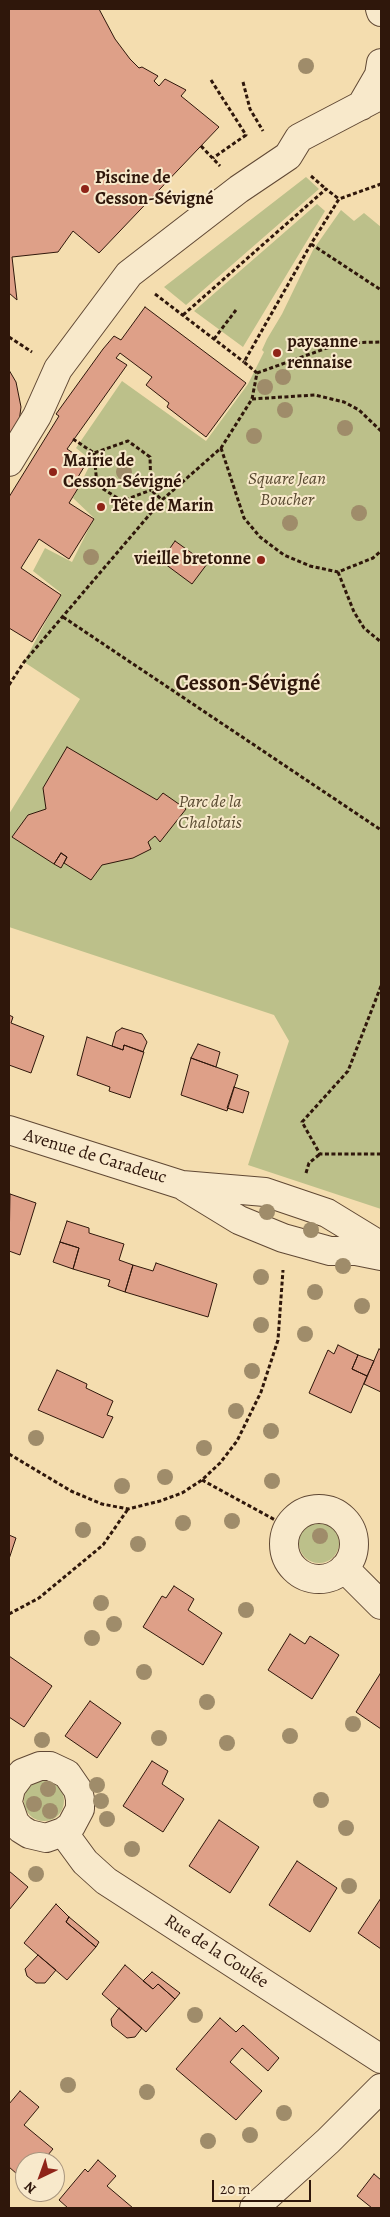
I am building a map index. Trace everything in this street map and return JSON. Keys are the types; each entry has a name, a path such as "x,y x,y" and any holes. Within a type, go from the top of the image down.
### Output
{"street":[{"path":"9,462 38,416 58,369 129,274 239,189 288,156 299,138 371,100 381,64"},
{"name":"Avenue de Caradeuc","path":"9,1130 182,1184 265,1192 327,1213 381,1246"},
{"name":"Avenue de Caradeuc","path":"182,1184 239,1220 283,1238 330,1251 356,1251 381,1256"},
{"path":"308,1510 327,1510 343,1518 352,1533 353,1542 350,1560 344,1568 329,1577 320,1578 302,1574 289,1562 286,1554 285,1536 288,1527 308,1510"},
{"path":"344,1568 381,1605"},
{"path":"9,1797 16,1780 31,1769 50,1766 67,1774 78,1790 80,1799 76,1818 63,1832 46,1838 29,1834 15,1822 9,1806"},
{"name":"Rue de la Coulée","path":"63,1832 85,1862 106,1880 381,2059"},
{"path":"254,2208 328,2141 381,2088"}],"path":[{"path":"211,80 246,135 213,158"},
{"path":"243,82 250,109 264,131"},
{"path":"201,146 218,165"},
{"path":"244,362 311,244 339,200 381,184"},
{"path":"183,315 326,189 339,200"},
{"path":"311,244 381,290"},
{"path":"129,274 257,373"},
{"path":"214,339 236,310"},
{"path":"257,373 341,343 381,342"},
{"path":"9,685 24,662 162,500 221,448 252,399 257,373"},
{"path":"252,399 315,395 337,400 359,410 381,431"},
{"path":"73,439 94,453"},
{"path":"94,453 128,441 150,457 151,490 162,500"},
{"path":"221,448 244,518 260,537 284,555 310,566 338,572 373,558 381,551"},
{"path":"94,453 97,485 122,501 151,490"},
{"path":"338,572 354,612 364,628 381,642"},
{"path":"63,617 381,830"},
{"path":"381,986 348,1071 302,1122 320,1154 381,1154"},
{"path":"9,1454 71,1491 102,1504 128,1509 175,1496 202,1480 220,1463 237,1441 261,1392 278,1340 284,1273 283,1238"},
{"path":"202,1480 288,1527"},
{"path":"9,1614 39,1598 103,1545 128,1509"}],"green space":[{"path":"306,177 319,189 186,305 164,287"},
{"path":"317,204 325,211 243,347 194,311"},
{"name":"Parc de la Chalotais","path":"341,210 354,221 364,213 381,227 381,1209 248,1165 289,1041 274,1015 9,927 9,814 80,699 24,662 61,593 33,571 45,548 72,562 94,518 73,498 92,461 76,448 122,381 206,441 248,384 264,352 262,350 267,339 282,314 313,250"},
{"path":"319,1523 333,1529 339,1543 333,1557 319,1563 305,1557 299,1543 305,1529"},
{"path":"48,1781 55,1784 61,1790 64,1801 63,1809 55,1818 48,1821 40,1821 33,1818 25,1809 24,1797 27,1790 36,1782"}],"building":[{"name":"Piscine de Cesson-Sévigné","path":"9,9 99,9 115,39 139,68 142,67 158,76 154,81 159,86 165,79 186,90 181,96 219,127 99,253 73,231 58,252 12,257 17,300 9,293"},
{"name":"Mairie de Cesson-Sévigné","path":"145,307 246,383 206,437 167,407 169,403 146,385 152,377 120,353 116,358 127,365 67,449 87,462 75,482 80,485 69,503 94,519 69,559 39,539 21,568 61,595 32,642 9,628 9,497 59,416 56,414 103,349 114,336 121,340"},
{"path":"9,370 16,382 21,407 19,422 9,445"},
{"path":"175,541 207,564 192,584 161,561"},
{"path":"67,747 157,800 163,793 186,809 160,842 155,836 148,842 151,849 133,858 102,865 91,880 64,863 67,857 61,853 54,864 12,837 28,815 46,809 43,788"},
{"path":"61,853 67,857 61,868 54,864"},
{"path":"9,1015 13,1017 11,1023 44,1036 31,1073 9,1065"},
{"path":"122,1028 142,1034 147,1042 143,1052 124,1045 123,1050 112,1046 116,1032"},
{"path":"87,1037 123,1050 124,1045 144,1052 130,1098 109,1091 110,1087 77,1075"},
{"path":"198,1044 220,1052 216,1067 191,1058"},
{"path":"191,1058 238,1075 227,1111 181,1095"},
{"path":"234,1087 249,1092 243,1113 227,1108"},
{"path":"10,1194 36,1203 20,1255 9,1251"},
{"path":"67,1221 89,1228 89,1233 124,1244 119,1260 133,1265 125,1292 108,1286 110,1280 73,1269 79,1248 60,1242"},
{"path":"60,1242 79,1248 73,1269 53,1262"},
{"path":"156,1263 217,1284 208,1317 125,1292 133,1265 153,1271"},
{"path":"338,1345 358,1355 352,1369 367,1376 351,1413 309,1393 328,1350 334,1354"},
{"path":"379,1349 381,1350 381,1392 364,1384"},
{"path":"358,1355 374,1361 367,1376 352,1369"},
{"path":"57,1370 87,1384 86,1388 113,1401 107,1415 113,1417 103,1438 38,1410"},
{"path":"9,1535 16,1538 9,1559"},
{"path":"174,1586 194,1599 188,1610 222,1633 203,1665 143,1627 162,1596 166,1598"},
{"path":"290,1634 305,1644 310,1636 339,1655 312,1699 268,1670"},
{"path":"9,1656 52,1686 24,1727 9,1717"},
{"path":"381,1675 381,1729 356,1712"},
{"path":"90,1701 121,1723 97,1758 65,1736"},
{"path":"152,1761 168,1771 162,1784 184,1799 163,1832 123,1806"},
{"path":"219,1820 259,1847 230,1893 189,1866"},
{"path":"297,1861 337,1888 310,1932 269,1905"},
{"path":"9,1871 28,1887 9,1910"},
{"path":"381,1898 381,1949 358,1933"},
{"path":"56,1904 69,1917 66,1922 96,1947 67,1980 24,1943"},
{"path":"69,1917 99,1942 96,1947 66,1922"},
{"path":"38,1955 56,1970 45,1983 36,1983 27,1976 25,1969"},
{"path":"125,1965 153,1989 158,1984 175,1999 146,2032 102,1994"},
{"path":"152,1972 180,1993 175,1999 158,1984 153,1989 143,1981"},
{"path":"119,2008 142,2028 135,2037 127,2038 112,2026 111,2019"},
{"path":"220,2018 236,2032 243,2025 279,2058 268,2071 242,2048 230,2062 262,2091 236,2120 176,2069"},
{"path":"20,2091 39,2107 24,2125 53,2149 50,2152 15,2152 15,2172 9,2167 9,2104"},
{"path":"98,2160 116,2176 107,2186 133,2208 68,2208 61,2202 65,2202 65,2193 85,2169 88,2172"},
{"path":"374,2174 381,2180 381,2208 372,2208 357,2196"}],"place":[{"name":"Piscine de Cesson-Sévigné","path":"85,189"},
{"name":"paysanne rennaise","path":"277,353"},
{"name":"Mairie de Cesson-Sévigné","path":"53,472"},
{"name":"Tête de Marin","path":"101,507"},
{"name":"vieille bretonne","path":"261,560"}],"district":[{"name":"Cesson-Sévigné","path":"248,685"}],"park label":[{"name":"Square Jean Boucher","path":"287,490"}]}
